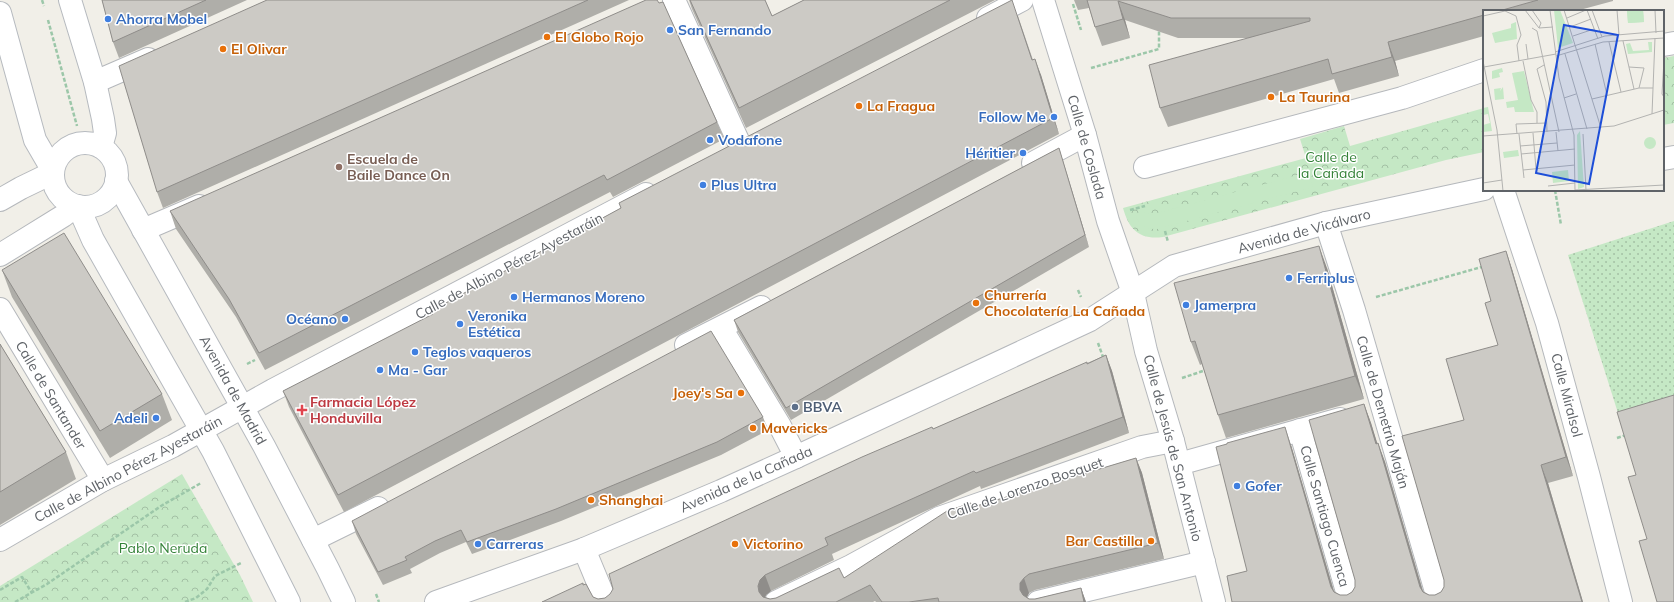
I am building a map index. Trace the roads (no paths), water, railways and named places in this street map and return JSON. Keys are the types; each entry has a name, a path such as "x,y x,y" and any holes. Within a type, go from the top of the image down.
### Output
{"street":[{"path":"70,0 95,82 104,118 104,133 101,147"},
{"path":"664,0 741,145"},
{"path":"969,28 1022,0"},
{"name":"Calle de Coslada","path":"1043,0 1085,135 1108,221 1133,293"},
{"path":"0,13 35,140 53,172"},
{"path":"1664,45 1674,43"},
{"path":"95,82 166,51"},
{"path":"1145,167 1402,98 1483,70"},
{"path":"1016,172 1085,135"},
{"path":"76,143 90,143 101,147 109,154 117,170 116,181 112,192 102,202 90,207 77,206 65,200 57,191 53,183 53,172 56,159 65,149 76,143"},
{"path":"1664,159 1674,157"},
{"path":"0,200 53,172"},
{"name":"Avenida de Madrid","path":"116,181 242,407 313,540 344,602"},
{"name":"Calle de Albino Pérez Ayestaráin","path":"3,532 103,480 173,446 242,407 662,186"},
{"name":"Avenida de Vicálvaro","path":"1133,293 1174,266 1326,223 1483,189"},
{"name":"Calle Miralsol","path":"1503,191 1549,331 1621,602"},
{"path":"143,230 214,200"},
{"path":"0,255 77,206"},
{"path":"77,206 93,240 202,429 289,602"},
{"name":"Calle de Demetrio Maján","path":"1326,223 1369,411 1439,602"},
{"name":"Calle de Jesús de San Antonio","path":"1133,293 1146,351 1173,441 1214,602"},
{"name":"Avenida de la Cañada","path":"436,602 584,549 721,491 1090,320 1133,293"},
{"path":"669,354 777,298"},
{"name":"Calle de Santander","path":"0,310 103,480"},
{"path":"721,328 780,426 796,457"},
{"path":"1178,464 1369,411"},
{"name":"Calle Santiago Cuenca","path":"1300,430 1350,602"},
{"name":"Calle de Lorenzo Bosquet","path":"776,602 852,566 939,518 1142,447 1173,441"},
{"path":"313,540 396,499"},
{"path":"584,549 606,602"},
{"path":"1038,602 1102,595 1204,562"}],"place":[{"name":"Ahorra Mobel","path":"108,19"},
{"name":"San Fernando","path":"670,30"},
{"name":"El Globo Rojo","path":"547,37"},
{"name":"El Olivar","path":"223,49"},
{"name":"La Taurina","path":"1271,97"},
{"name":"La Fragua","path":"859,106"},
{"name":"Follow Me","path":"1054,117"},
{"name":"Vodafone","path":"710,140"},
{"name":"Héritier","path":"1023,153"},
{"name":"Escuela de Baile Dance On","path":"339,167"},
{"name":"Plus Ultra","path":"703,185"},
{"name":"Ferriplus","path":"1289,278"},
{"name":"Hermanos Moreno","path":"514,297"},
{"name":"Churrería Chocolatería La Cañada","path":"976,303"},
{"name":"Jamerpra","path":"1186,305"},
{"name":"Océano","path":"345,319"},
{"name":"Veronika Estética","path":"460,324"},
{"name":"Teglos vaqueros","path":"415,352"},
{"name":"Ma - Gar","path":"380,370"},
{"name":"Joey's Sa","path":"741,393"},
{"name":"BBVA","path":"795,407"},
{"name":"Farmacia López Honduvilla","path":"302,410"},
{"name":"Adeli","path":"156,418"},
{"name":"Mavericks","path":"753,428"},
{"name":"Gofer","path":"1237,486"},
{"name":"Shanghai","path":"591,500"},
{"name":"Bar Castilla","path":"1151,541"},
{"name":"Carreras","path":"478,544"},
{"name":"Victorino","path":"735,544"}],"park label":[{"name":"Calle de la Cañada","path":"1331,166"},
{"name":"Pablo Neruda","path":"163,548"}]}
